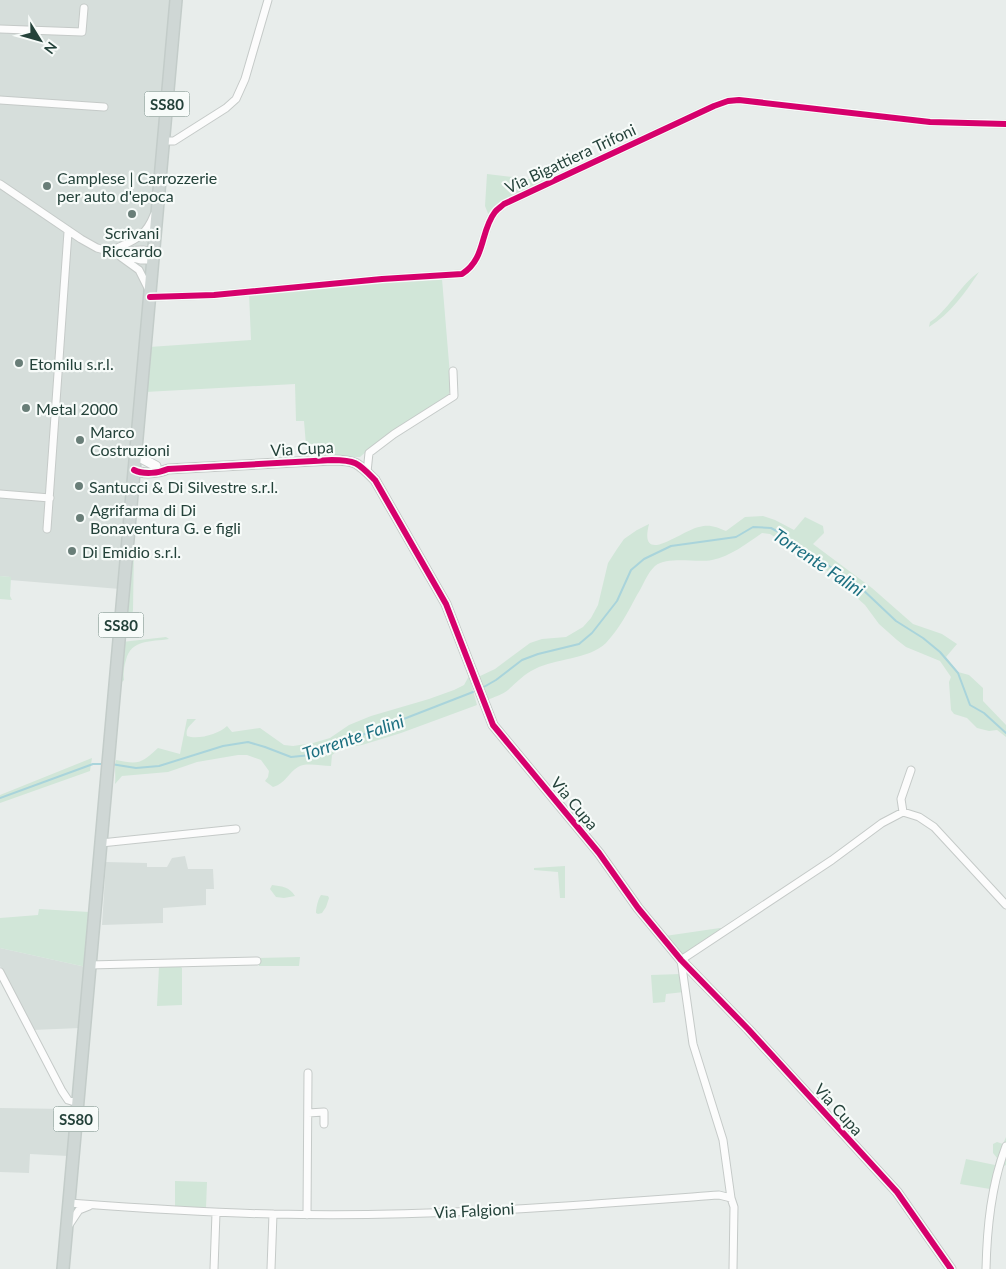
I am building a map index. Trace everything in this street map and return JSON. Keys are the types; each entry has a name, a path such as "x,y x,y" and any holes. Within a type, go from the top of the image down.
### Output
{"main road":[{"name":"SS80","path":"62,1269 176,0"}],"street":[{"path":"164,141 174,141 226,108 236,99 245,79 268,0"},
{"path":"0,28 82,32 84,8"},
{"path":"0,100 104,107"},
{"name":"Via Bigattiera Trifoni","path":"150,295 214,295 382,279 462,274 474,262 495,212 504,204 728,101 739,100 930,122 1006,124"},
{"path":"0,184 68,232 97,248 110,251 128,260 139,270 150,295"},
{"path":"110,251 131,243 143,234 150,225 158,207"},
{"path":"47,529 68,232"},
{"path":"110,251 144,250 154,255"},
{"path":"367,472 369,453 394,434 454,396 453,371"},
{"name":"Via Cupa","path":"136,450 141,458 154,469"},
{"name":"Via Cupa","path":"134,470 139,468 168,469 350,460 367,472 375,480 446,604 493,725 599,853 638,908 681,960 748,1029 897,1192 950,1269"},
{"path":"132,494 138,480 154,469"},
{"path":"0,494 50,498"},
{"path":"903,812 902,799 911,770"},
{"path":"733,1269 734,1207 722,1140 693,1044 681,960 832,860 882,823 903,812 918,817 934,827 1006,904"},
{"path":"101,843 236,829"},
{"path":"89,965 257,961"},
{"path":"0,972 62,1091 68,1100 78,1103"},
{"path":"307,1215 308,1073"},
{"path":"308,1113 324,1112 324,1124"},
{"path":"986,1269 990,1214 997,1168 1006,1146"},
{"name":"Via Falgioni","path":"69,1203 216,1213 307,1215 402,1214 570,1206 719,1195 731,1198"},
{"path":"66,1230 79,1210 95,1206"},
{"path":"214,1269 216,1213"},
{"path":"271,1269 274,1214"}],"shaded area":[{"path":"0,0 173,0 120,589 10,580 10,577 0,576"},
{"path":"185,856 188,869 213,869 214,889 206,889 206,905 163,908 163,923 102,925 106,862 147,863 147,867 167,867 172,858"},
{"path":"0,948 86,967 80,1028 33,1030 0,966"},
{"path":"0,1108 66,1109 72,1116 68,1156 30,1154 29,1173 0,1172"}],"green space":[{"path":"487,174 546,181 489,216 485,206"},
{"path":"979,272 963,295 937,322 929,327 930,322 942,312 972,277"},
{"path":"442,279 451,387 448,397 376,443 360,457 307,457 304,421 296,421 295,384 145,392 149,347 251,340 249,293"},
{"path":"763,516 794,530 805,517 823,526 824,533 813,544 872,588 913,624 942,634 957,644 946,657 958,672 969,675 983,688 983,701 1006,725 1006,737 997,730 989,731 977,728 967,718 954,714 951,710 949,682 951,677 940,661 906,647 879,624 865,605 826,570 770,534 762,533 726,556 705,561 667,561 655,566 647,576 615,632 599,649 581,656 543,665 524,676 506,692 487,700 478,677 495,669 530,643 542,639 566,637 583,627 591,618 598,605 608,563 624,539 637,530 649,524 647,537 650,543 656,545 699,527 710,526 726,531 745,517"},
{"path":"132,544 134,544 133,610 129,630 130,637 123,638"},
{"path":"0,576 11,577 10,596 12,600 0,599"},
{"path":"166,637 169,639 149,641 132,648 125,662 124,680 119,685 122,642"},
{"path":"469,676 477,705 401,733 362,745 341,748 332,755 331,766 309,764 301,766 295,769 281,783 273,787 265,781 269,771 261,760 247,755 197,762 168,772 122,776 115,784 116,760 135,762 144,760 158,748 180,754 187,719 196,719 187,731 187,736 192,737 208,736 219,732 227,726 232,732 260,728 284,745 293,746 313,743 330,738 349,725 371,716 454,690 464,685"},
{"path":"92,758 90,771 0,803 0,795"},
{"path":"565,866 565,898 560,898 558,872 534,870 534,868"},
{"path":"272,885 288,889 295,896 276,897 270,889"},
{"path":"321,895 328,896 329,898 322,913 318,914 316,909"},
{"path":"39,909 89,912 86,967 0,948 0,918 38,915"},
{"path":"720,928 725,929 683,957 665,936"},
{"path":"300,957 299,966 259,966 258,958"},
{"path":"180,966 182,968 182,1005 157,1006 159,967"},
{"path":"681,974 684,992 666,994 665,1002 653,1003 651,975"},
{"path":"1006,1137 1006,1165 1002,1167 995,1166 990,1189 960,1184 966,1159 995,1165 997,1158 993,1153 993,1144 997,1142 1003,1144"},
{"path":"175,1181 207,1182 206,1208 175,1207"}],"waterway":[{"name":"Torrente Falini","path":"482,688 522,660 579,644 592,633 617,601 631,570 644,559 671,546 736,537 753,527 771,528 860,587 896,621 923,638 940,652 958,673 970,705 984,713 1006,733"},
{"name":"Torrente Falini","path":"111,764 136,768 159,766 223,746 248,742 291,757 311,755 473,692"},
{"name":"Torrente Falini","path":"0,798 93,764 104,764"}],"cycle path":[{"path":"150,297 214,295 382,279 462,274 475,261 490,220 504,204 728,101 739,100 930,122 1006,124"},
{"path":"134,470 142,473 151,473 168,469 332,460 352,462 369,474 375,480 446,604 493,725 599,853 638,908 681,960 748,1029 897,1192 951,1269"}],"place":[{"name":"Camplese | Carrozzerie per auto d'epoca","path":"47,186"},
{"name":"Scrivani Riccardo","path":"132,214"},
{"name":"Etomilu s.r.l.","path":"19,363"},
{"name":"Metal 2000","path":"26,408"},
{"name":"Marco Costruzioni","path":"80,440"},
{"name":"Santucci & Di Silvestre s.r.l.","path":"79,486"},
{"name":"Agrifarma di Di Bonaventura G. e figli","path":"80,518"},
{"name":"Di Emidio s.r.l.","path":"72,551"}]}
